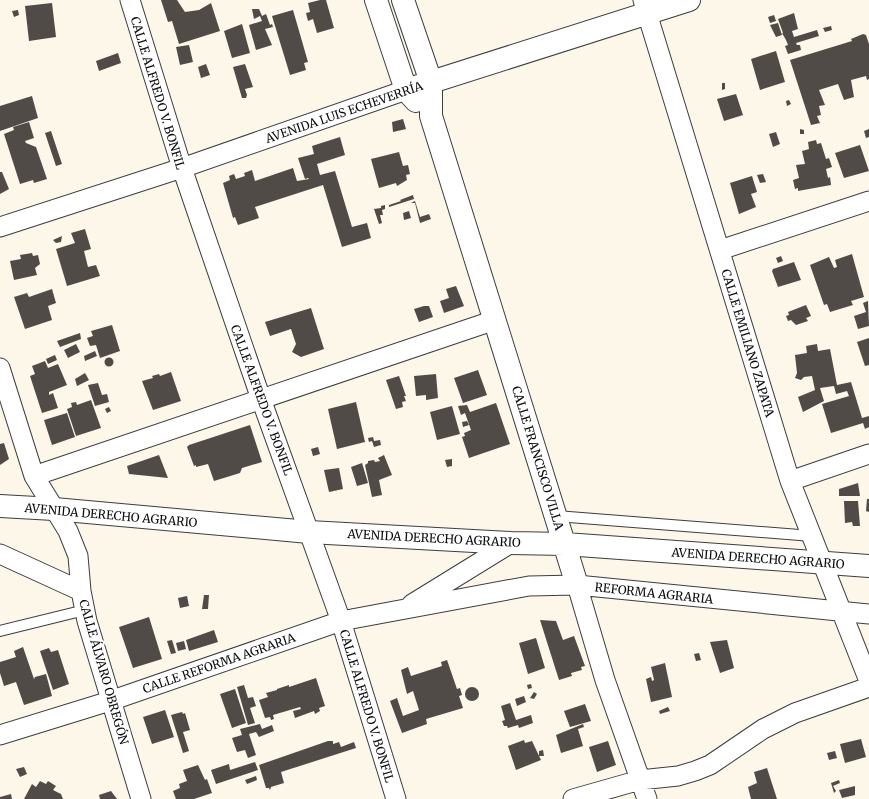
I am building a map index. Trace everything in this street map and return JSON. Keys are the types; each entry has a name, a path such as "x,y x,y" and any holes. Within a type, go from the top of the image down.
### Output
{"street":[{"name":"CALLE ALFREDO V. BONFIL","path":"130,0 182,168 261,399 341,621 396,799"},
{"name":"CALLE FRANCISCO VILLA","path":"376,0 406,90 430,116"},
{"name":"CALLE FRANCISCO VILLA","path":"403,0 430,82 430,116 565,544 605,680 646,799"},
{"name":"AVENIDA LUIS ECHEVERRÍA","path":"0,227 182,168 645,7 689,0"},
{"name":"CALLE EMILIANO ZAPATA","path":"645,7 790,481 869,681"},
{"path":"720,250 869,201"},
{"path":"34,476 495,320"},
{"name":"CALLE ÁLVARO OBREGÓN","path":"0,368 34,476 68,531 78,556 81,591 85,610 110,701 141,799"},
{"path":"790,481 869,454"},
{"name":"AVENIDA DERECHO AGRARIO","path":"0,506 54,509 309,532 511,543 565,544 869,566"},
{"path":"404,609 511,543"},
{"path":"0,554 81,591"},
{"name":"REFORMA AGRARIA","path":"440,603 529,586 577,585 869,614"},
{"name":"CALLE REFORMA AGRARIA","path":"0,735 110,701 341,621 440,603"},
{"path":"574,799 640,780 678,776 695,771 710,765 763,729 795,712 869,687"}],"lane":[{"path":"556,516 812,536"},
{"path":"0,631 85,610"}],"building":[{"path":"161,0 177,0 185,12 199,10 211,3 220,31 179,44 172,21 168,22"},
{"path":"326,0 334,28 317,33 313,19 308,21 306,13 310,12 308,3"},
{"path":"52,3 56,37 29,41 25,6"},
{"path":"252,9 259,9 262,16 266,14 270,25 272,24 273,27 265,29 272,45 256,50 249,25 262,21 260,16 254,19"},
{"path":"18,10 19,15 14,17 12,11"},
{"path":"293,10 308,62 304,63 306,70 290,75 272,16"},
{"path":"794,13 798,29 792,31 794,37 817,30 819,36 796,43 797,45 800,45 801,50 788,54 785,46 788,45 782,33 778,19"},
{"path":"774,15 776,21 770,23 768,17"},
{"path":"778,23 782,35 776,37 770,25"},
{"path":"242,24 250,53 232,58 224,31"},
{"path":"831,26 832,30 825,32 823,28"},
{"path":"863,34 866,35 869,44 869,79 867,80 866,76 851,80 854,97 844,100 838,84 819,90 825,105 819,106 821,115 817,116 820,123 811,125 790,60 852,41 851,39"},
{"path":"189,45 193,62 180,65 176,47"},
{"path":"776,51 785,82 760,90 751,59"},
{"path":"118,53 121,63 99,71 96,61"},
{"path":"206,64 210,75 201,78 198,67"},
{"path":"245,64 253,87 245,89 247,95 246,98 242,98 233,67"},
{"path":"722,83 725,83 725,89 722,90"},
{"path":"736,94 743,115 724,121 717,99"},
{"path":"32,96 38,118 0,131 0,106"},
{"path":"789,100 791,104 787,106 786,101"},
{"path":"403,119 406,129 393,132 392,122"},
{"path":"29,122 34,138 25,141 26,143 36,147 47,179 34,183 33,180 20,184 4,134 14,130 13,127"},
{"path":"800,129 804,130 804,134 800,134"},
{"path":"869,129 869,137 866,138 864,131"},
{"path":"51,131 62,164 56,166 45,133"},
{"path":"776,132 780,144 773,147 769,134"},
{"path":"340,137 345,155 317,164 320,175 335,171 352,227 367,223 371,238 342,247 323,185 255,207 259,218 238,225 235,217 233,218 223,183 230,180 229,176 234,174 236,179 245,176 244,173 252,170 255,181 293,168 297,181 309,179 305,179 298,158 314,154 312,146"},
{"path":"816,140 817,144 821,143 826,159 829,158 832,167 826,169 828,178 830,177 831,185 798,191 798,188 795,189 793,180 799,178 796,165 805,164 802,151 809,149 808,142"},
{"path":"860,145 869,171 844,178 835,153"},
{"path":"399,152 403,166 408,165 410,174 406,175 407,180 397,186 396,183 379,188 371,159"},
{"path":"0,172 2,172 9,189 0,194"},
{"path":"763,174 766,182 760,183 757,175"},
{"path":"752,176 757,192 751,194 756,207 739,214 730,183"},
{"path":"413,195 414,199 389,207 389,205"},
{"path":"415,201 420,217 429,214 431,219 420,223 415,203 411,203"},
{"path":"385,205 385,209 382,210 383,215 380,215 382,223 379,224 374,209 381,208 381,206"},
{"path":"409,211 411,218 404,220 403,213"},
{"path":"85,229 91,249 84,251 88,267 96,265 100,276 67,286 56,249 75,243 71,233"},
{"path":"62,236 61,242 56,243 53,240"},
{"path":"32,253 33,256 38,255 40,264 35,268 37,275 14,280 10,261 21,259 20,255"},
{"path":"852,254 864,297 851,301 853,305 830,312 827,304 824,305 810,265 829,257 834,268 837,267 835,260"},
{"path":"781,256 783,261 778,263 776,258"},
{"path":"794,262 801,280 778,287 772,271 773,269"},
{"path":"456,286 464,306 444,313 440,301 449,298 446,289"},
{"path":"52,289 56,303 48,306 52,320 25,329 14,297 27,293 29,297"},
{"path":"868,301 869,326 858,329 854,316 866,312 863,303"},
{"path":"806,305 811,316 806,318 808,321 796,325 791,320 788,321 786,316 789,315 788,312"},
{"path":"429,306 433,317 419,322 414,309"},
{"path":"311,308 324,349 301,357 292,352 296,344 291,329 270,336 265,322"},
{"path":"112,325 120,351 100,358 96,345 90,346 87,338 93,336 91,331"},
{"path":"80,333 81,339 60,347 57,341"},
{"path":"869,338 869,365 865,366 857,342"},
{"path":"76,344 80,352 68,358 64,350"},
{"path":"817,344 818,351 830,349 837,385 851,382 862,418 869,416 869,427 865,429 863,423 831,433 822,404 849,396 847,391 836,394 834,386 820,388 824,401 803,412 798,397 815,390 812,376 804,377 801,380 795,378 797,373 795,355 807,353 806,346"},
{"path":"95,351 97,356 85,361 84,356"},
{"path":"55,355 57,360 48,364 46,359"},
{"path":"109,357 114,362 109,367 104,362"},
{"path":"45,361 48,368 58,364 67,385 49,392 49,395 53,393 58,408 42,413 30,376 35,374 32,366"},
{"path":"478,370 487,395 463,403 454,378"},
{"path":"171,372 181,401 153,410 142,381 153,378 152,376 159,374 160,376"},
{"path":"85,373 89,380 77,386 75,379"},
{"path":"436,374 438,398 426,400 426,395 416,396 414,376"},
{"path":"399,376 406,396 404,396 406,401 402,402 403,407 396,409 386,380"},
{"path":"98,383 102,395 107,394 109,402 95,406 88,385"},
{"path":"91,400 101,428 76,436 67,409 72,407 71,403 76,402 77,405"},
{"path":"356,402 365,442 337,449 328,409"},
{"path":"496,403 510,444 469,458 462,437 465,436 464,433 471,430 465,413 461,415 458,406 467,405 470,412"},
{"path":"452,406 460,434 437,440 430,412"},
{"path":"109,407 111,411 107,413 105,409"},
{"path":"67,413 75,437 52,445 44,420"},
{"path":"467,421 469,425 463,427 462,422"},
{"path":"250,425 262,462 242,468 240,473 214,481 208,464 196,467 196,465 194,466 187,447 189,445"},
{"path":"373,437 374,441 380,440 381,445 374,447 372,441 369,442 368,438"},
{"path":"4,443 9,459 0,465 0,444"},
{"path":"318,447 320,454 313,456 311,449"},
{"path":"159,455 168,478 129,474 127,466"},
{"path":"384,455 392,475 379,480 382,495 372,497 365,465 368,461 380,461 378,458"},
{"path":"452,459 452,466 447,467 445,460"},
{"path":"362,463 368,483 357,486 351,467"},
{"path":"339,468 343,489 329,492 324,470"},
{"path":"858,483 860,496 839,496 839,489"},
{"path":"867,499 869,499 869,512 866,511"},
{"path":"844,501 858,501 860,526 853,526 852,522 845,523"},
{"path":"204,595 209,595 208,609 202,609"},
{"path":"187,596 189,606 180,608 178,598"},
{"path":"149,617 162,659 133,668 119,627"},
{"path":"540,620 556,621 563,640 574,636 585,666 581,667 582,670 571,673 572,676 559,680"},
{"path":"214,630 218,642 189,651 186,640"},
{"path":"536,638 545,668 528,674 519,643"},
{"path":"172,640 176,653 171,654 167,641"},
{"path":"727,640 734,668 720,673 710,642"},
{"path":"184,641 186,649 178,651 176,643"},
{"path":"23,647 34,679 35,677 46,674 52,696 24,705 16,682 4,686 0,673 0,662 16,657 14,651"},
{"path":"49,648 51,652 58,650 69,684 53,690 40,651"},
{"path":"699,653 701,660 696,661 694,654"},
{"path":"447,660 457,689 460,688 462,695 459,696 463,708 426,719 427,724 402,733 390,701 397,698 403,716 419,710 413,691 407,694 401,670 408,667 411,676 442,666 441,662"},
{"path":"665,663 672,697 651,702 646,679 651,677 652,681 654,680 651,667"},
{"path":"316,678 325,706 319,708 320,711 315,714 314,711 295,718 293,711 301,709 300,707 273,715 274,719 271,720 270,717 265,718 259,700 268,697 266,693"},
{"path":"531,684 532,688 528,689 527,685"},
{"path":"244,685 248,698 253,697 256,706 250,708 255,723 248,725 237,687"},
{"path":"472,687 477,689 479,694 477,699 472,701 467,699 465,694 467,689"},
{"path":"235,689 246,723 232,728 220,694"},
{"path":"534,692 537,694 534,699 530,698"},
{"path":"524,696 526,702 517,706 515,699"},
{"path":"510,703 516,720 531,715 533,723 519,728 518,725 508,728 507,726 504,726 502,721 505,720 501,706"},
{"path":"585,704 591,721 570,727 564,711"},
{"path":"668,707 670,711 660,714 659,711"},
{"path":"165,710 174,737 152,744 143,717"},
{"path":"182,712 183,714 185,713 190,730 183,732 189,751 183,753 171,715"},
{"path":"260,724 262,729 272,725 274,731 259,737 256,732 249,734 256,755 248,758 245,750 237,752 232,738 242,735 240,729"},
{"path":"583,724 584,727 578,729 583,746 561,753 556,735"},
{"path":"861,739 866,757 845,763 840,744"},
{"path":"524,740 525,743 532,741 541,760 516,770 508,746"},
{"path":"328,741 333,741 333,744 339,742 341,747 354,742 356,748 281,772 284,783 271,787 270,790 269,788 266,788 259,765"},
{"path":"608,741 616,765 597,772 589,747"},
{"path":"543,750 544,756 539,756 539,751"},
{"path":"835,751 837,758 829,760 827,753"},
{"path":"255,762 258,770 216,784 211,770 229,764 230,770"},
{"path":"198,765 205,780 207,779 212,793 194,799 176,799 173,791 180,788 179,784 187,781 183,770"},
{"path":"24,767 27,774 20,777 16,769"},
{"path":"767,768 777,799 751,799 748,787 757,783 754,772"},
{"path":"256,776 257,780 247,784 245,780"},
{"path":"839,780 840,783 833,786 836,791 834,793 831,783"},
{"path":"40,781 46,784 48,781 56,786 53,790 61,794 63,799 24,799 32,784 36,787"},
{"path":"855,786 855,795 842,798 839,790"},
{"path":"111,791 117,799 100,799 99,795"},
{"path":"11,794 12,799 0,799 0,797"}]}
